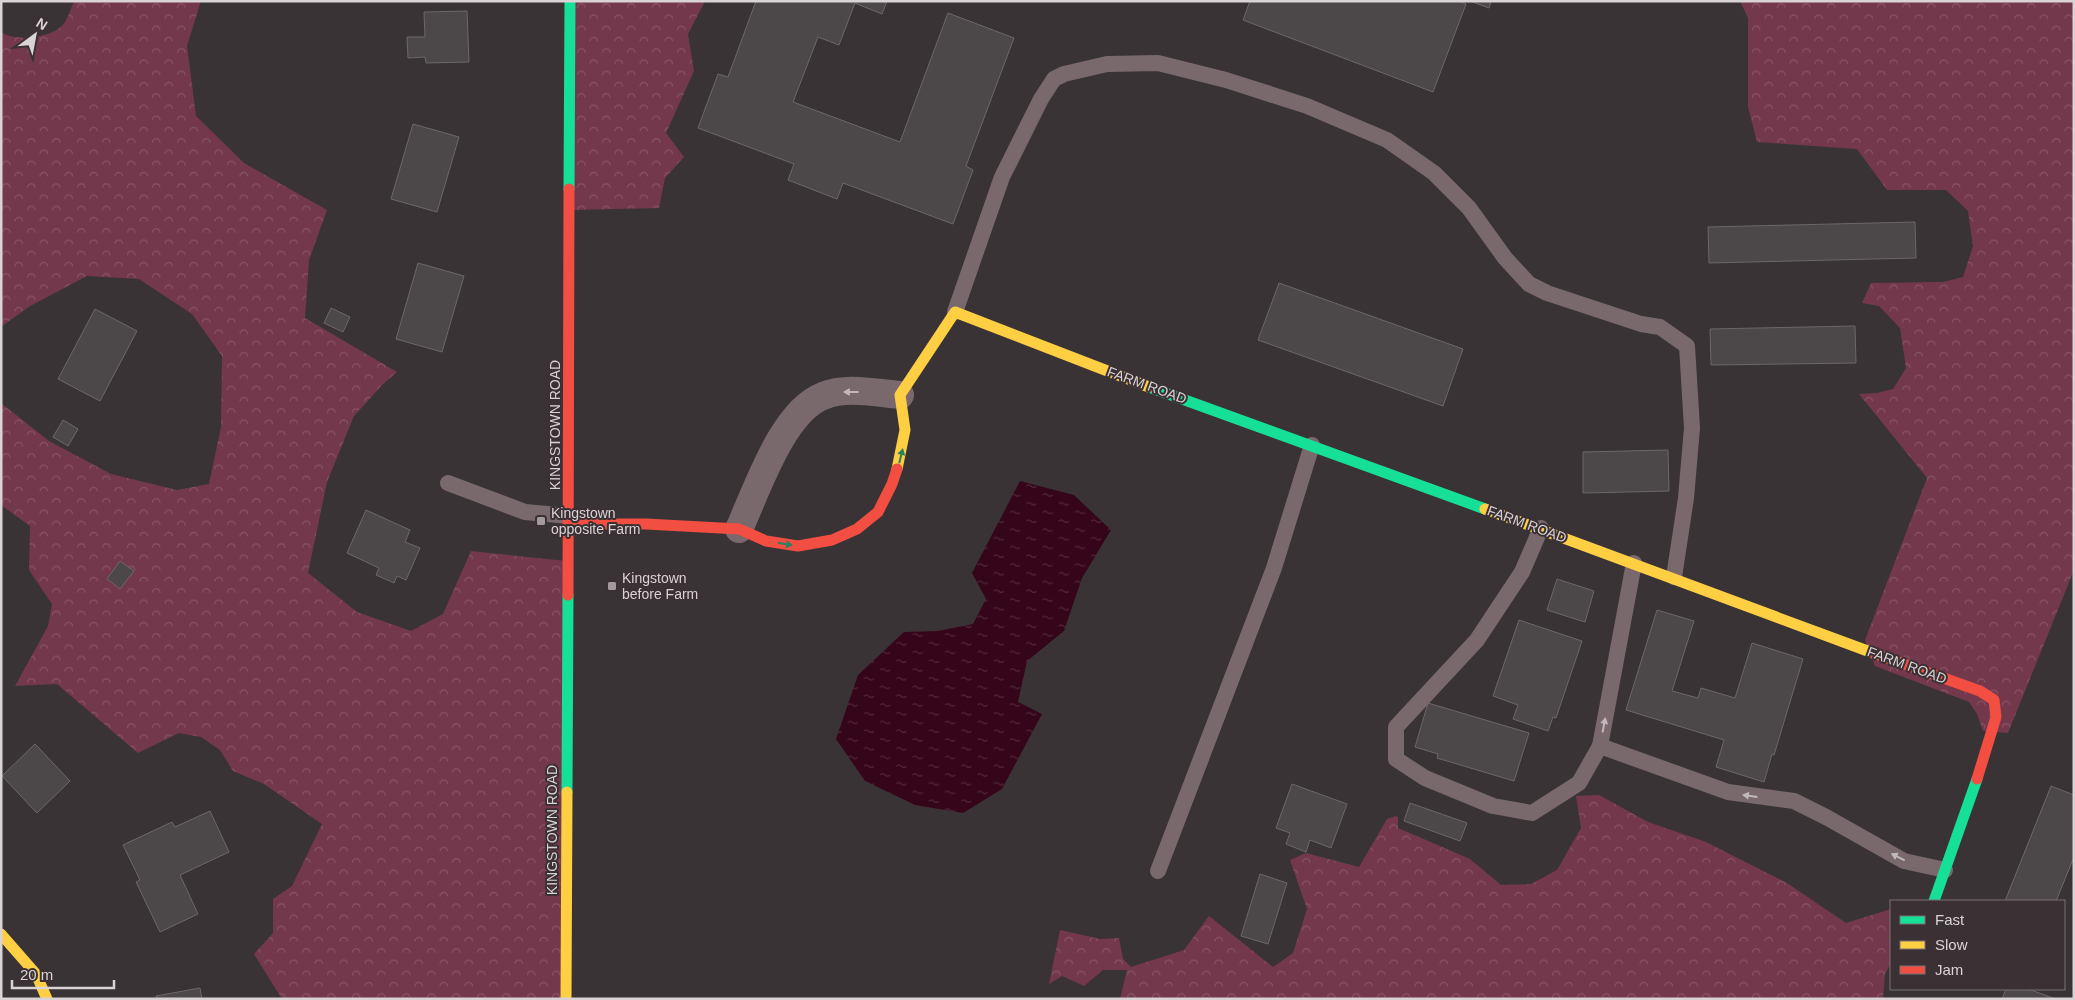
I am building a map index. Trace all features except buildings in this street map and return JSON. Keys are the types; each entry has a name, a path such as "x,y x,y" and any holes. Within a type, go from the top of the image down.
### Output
{"street":[{"name":"KINGSTOWN ROAD","path":"566,999 570,1"},
{"path":"569,520 739,529 766,541 798,546 832,540 857,529 878,512 892,484 901,455 905,430 900,395 955,312"},
{"name":"FARM ROAD","path":"955,312 1128,378 1540,528 1883,657 1980,691 1994,700 1996,717 1985,757 1934,900"},
{"path":"739,529 782,433 799,412 823,396 847,391 900,395"},
{"path":"1,934 36,974 47,999"}],"lane":[{"path":"955,312 1002,177 1041,99 1054,79 1064,74 1107,64 1158,64 1226,80 1307,106 1387,140 1434,173 1469,208 1506,258 1529,284 1547,293 1641,324 1660,327 1687,346 1692,428 1686,498 1674,578"},
{"path":"1158,871 1274,568 1312,445"},
{"path":"448,483 525,512 569,520"},
{"path":"1540,528 1522,572 1477,640 1396,726 1396,759 1425,778 1493,806 1532,813 1579,783 1600,746 1634,563"},
{"path":"1600,746 1728,792 1794,802 1826,817 1904,861 1945,870"}],"green space":[{"path":"74,1 201,1 187,46 196,116 244,163 327,210 309,260 305,318 397,372 383,384 354,416 327,482 308,573 357,612 411,631 443,614 471,551 566,561 568,999 282,999 254,954 273,933 273,899 292,886 322,824 264,784 233,771 220,750 201,737 179,733 138,753 57,684 15,686 48,626 52,604 29,570 30,526 1,505 1,403 49,441 111,474 177,490 209,484 221,427 222,356 192,314 139,279 87,276 30,306 1,327 1,32 23,38 49,33 64,24"},
{"path":"571,1 705,1 688,34 694,71 666,133 684,157 665,178 659,208 572,210"},
{"path":"1740,1 2074,1 2074,570 2008,733 1983,731 1977,714 1969,702 1875,666 1865,640 1927,478 1859,394 1877,393 1893,389 1906,368 1900,328 1879,306 1862,303 1871,283 1943,282 1963,277 1973,246 1968,211 1946,190 1887,190 1857,149 1757,142 1748,107 1748,18"},
{"path":"1599,795 1648,822 1706,842 1787,883 1846,923 1890,909 1890,965 1885,974 1883,999 1120,999 1127,970 1103,970 1084,986 1062,976 1049,984 1060,930 1100,939 1119,938 1123,959 1131,967 1184,950 1209,916 1273,967 1293,953 1307,909 1290,860 1306,853 1359,867 1387,819 1396,816 1398,817 1398,828 1470,859 1501,885 1531,884 1557,870 1581,828 1576,796"}],"water":[{"path":"1020,481 1074,495 1111,530 1082,578 1064,631 1027,661 1018,702 1042,714 1002,789 963,813 915,805 865,781 836,739 858,675 904,632 938,631 973,624 986,599 972,573"}],"traffic: fast":[{"path":"569,189 570,1"},
{"path":"1149,387 1485,509"},
{"path":"567,792 568,595"},
{"path":"1934,900 1977,779"}],"traffic: slow":[{"path":"897,469 905,430 900,395 955,312 1149,387"},
{"path":"1485,509 1873,653"},
{"path":"566,999 567,792"},
{"path":"1,934 36,974 47,999"}],"traffic: jam":[{"path":"568,595 569,189"},
{"path":"569,524 646,524 739,529 766,541 798,546 832,540 857,529 878,512 897,469"},
{"path":"1873,653 1980,691 1994,700 1996,717 1977,779"}],"place":[{"name":"Kingstown opposite Farm","path":"541,521"},
{"name":"Kingstown before Farm","path":"612,586"}]}
